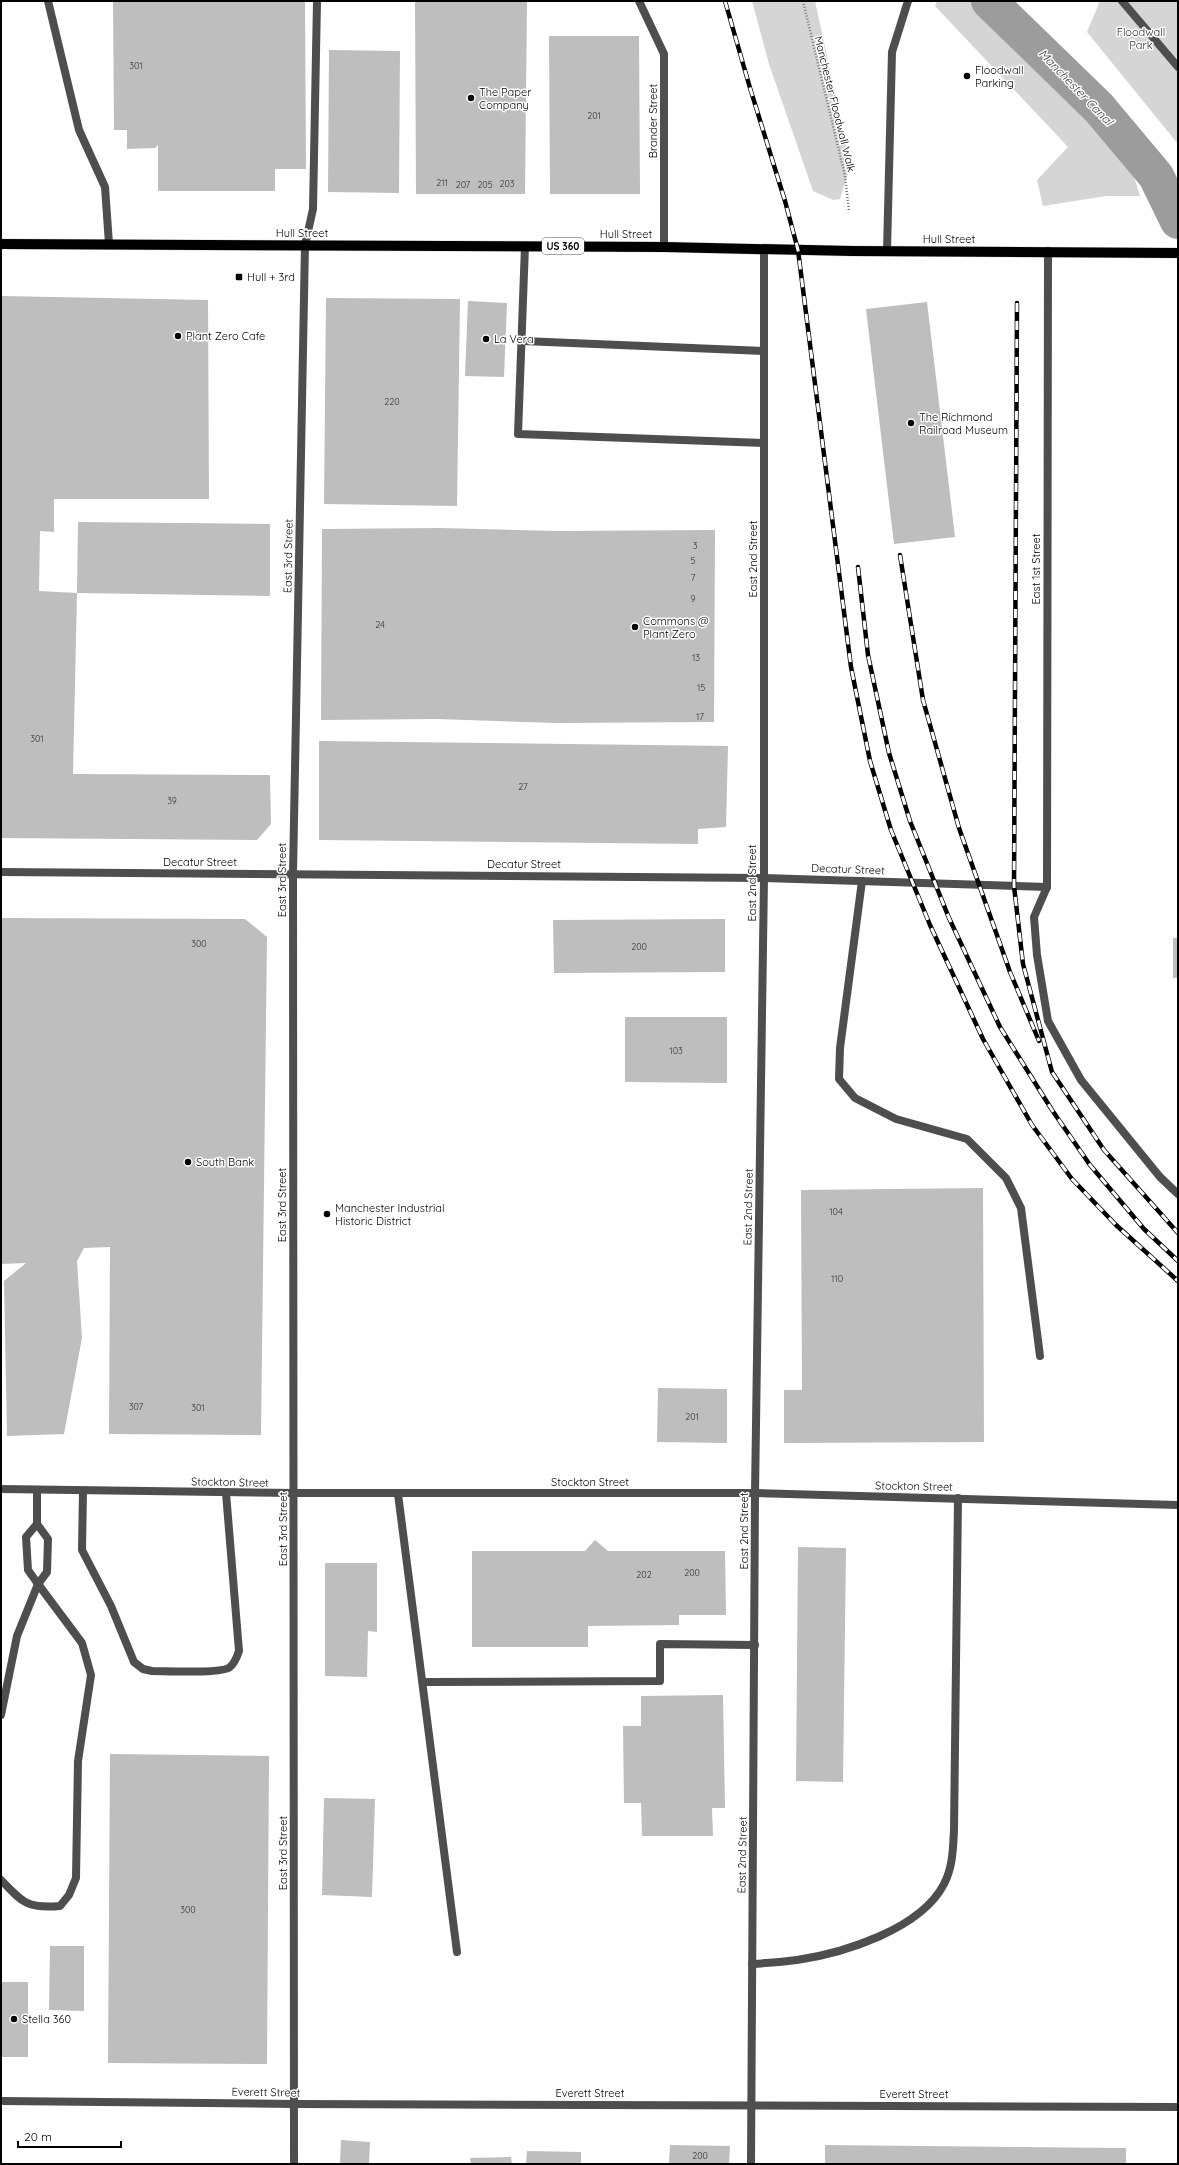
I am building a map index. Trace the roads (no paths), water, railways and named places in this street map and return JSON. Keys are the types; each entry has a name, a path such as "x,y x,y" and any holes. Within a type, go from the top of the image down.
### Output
{"main road":[{"name":"Hull Street","path":"1,244 664,247 764,250 1178,253"}],"street":[{"path":"48,1 79,130 105,187 109,244"},
{"name":"East 3rd Street","path":"294,2164 293,874 305,245 313,209 317,1"},
{"name":"Brander Street","path":"639,1 664,54 664,247"},
{"path":"888,251 892,52 908,1"},
{"path":"1122,1 1178,67"},
{"path":"525,246 523,341 518,434 764,443"},
{"name":"East 2nd Street","path":"751,2164 750,2105 755,1645 755,1493 764,878 764,250"},
{"name":"East 1st Street","path":"1047,887 1048,251"},
{"path":"523,341 764,351"},
{"name":"Decatur Street","path":"1,872 764,878 1047,887"},
{"path":"862,881 840,1048 839,1079 855,1098 896,1119 967,1139 1006,1178 1021,1208 1040,1356"},
{"path":"1047,887 1034,917 1037,955 1048,1021 1081,1080 1160,1177 1178,1194"},
{"name":"Stockton Street","path":"1,1489 398,1494 755,1493 1178,1505"},
{"path":"1,1715 17,1636 38,1584 47,1572 48,1539 37,1524 37,1490"},
{"path":"83,1491 82,1550 111,1606 134,1662 143,1669 152,1671 218,1671 229,1669 236,1661 239,1651 226,1493"},
{"path":"398,1494 457,1952"},
{"path":"752,1964 797,1960 836,1952 879,1937 905,1923 929,1904 944,1883 952,1856 954,1830 958,1498"},
{"path":"1,1880 22,1902 42,1907 60,1906 69,1895 76,1878 78,1761 91,1675 82,1643 28,1570 26,1537 37,1524"},
{"path":"423,1682 660,1681 660,1644 755,1645"},
{"name":"Everett Street","path":"1,2101 294,2104 1178,2107"}],"waterway":[{"name":"Manchester Canal","path":"989,1 1099,108 1156,176 1178,221"}],"railway":[{"path":"725,1 785,201 798,250 851,667 870,761 891,830 930,925 983,1039 1032,1125 1072,1179 1116,1225 1178,1281"},
{"path":"1017,303 1014,886 1023,964 1052,1072 1104,1150 1178,1233"},
{"path":"900,555 923,700 959,828 1010,972 1039,1041"},
{"path":"858,567 868,655 889,753 910,821 949,918 1000,1027 1052,1110 1090,1165 1144,1229 1178,1261"}],"place":[{"name":"Floodwall Parking","path":"967,76"},
{"name":"The Paper Company","path":"471,98"},
{"name":"Hull + 3rd","path":"239,277"},
{"name":"Plant Zero Cafe","path":"178,336"},
{"name":"La Vera","path":"486,339"},
{"name":"The Richmond Railroad Museum","path":"911,423"},
{"name":"Commons @ Plant Zero","path":"635,627"},
{"name":"South Bank","path":"188,1162"},
{"name":"Manchester Industrial Historic District","path":"327,1214"},
{"name":"Stella 360","path":"14,2019"}],"park label":[{"name":"Floodwall Park","path":"1141,38"}]}
